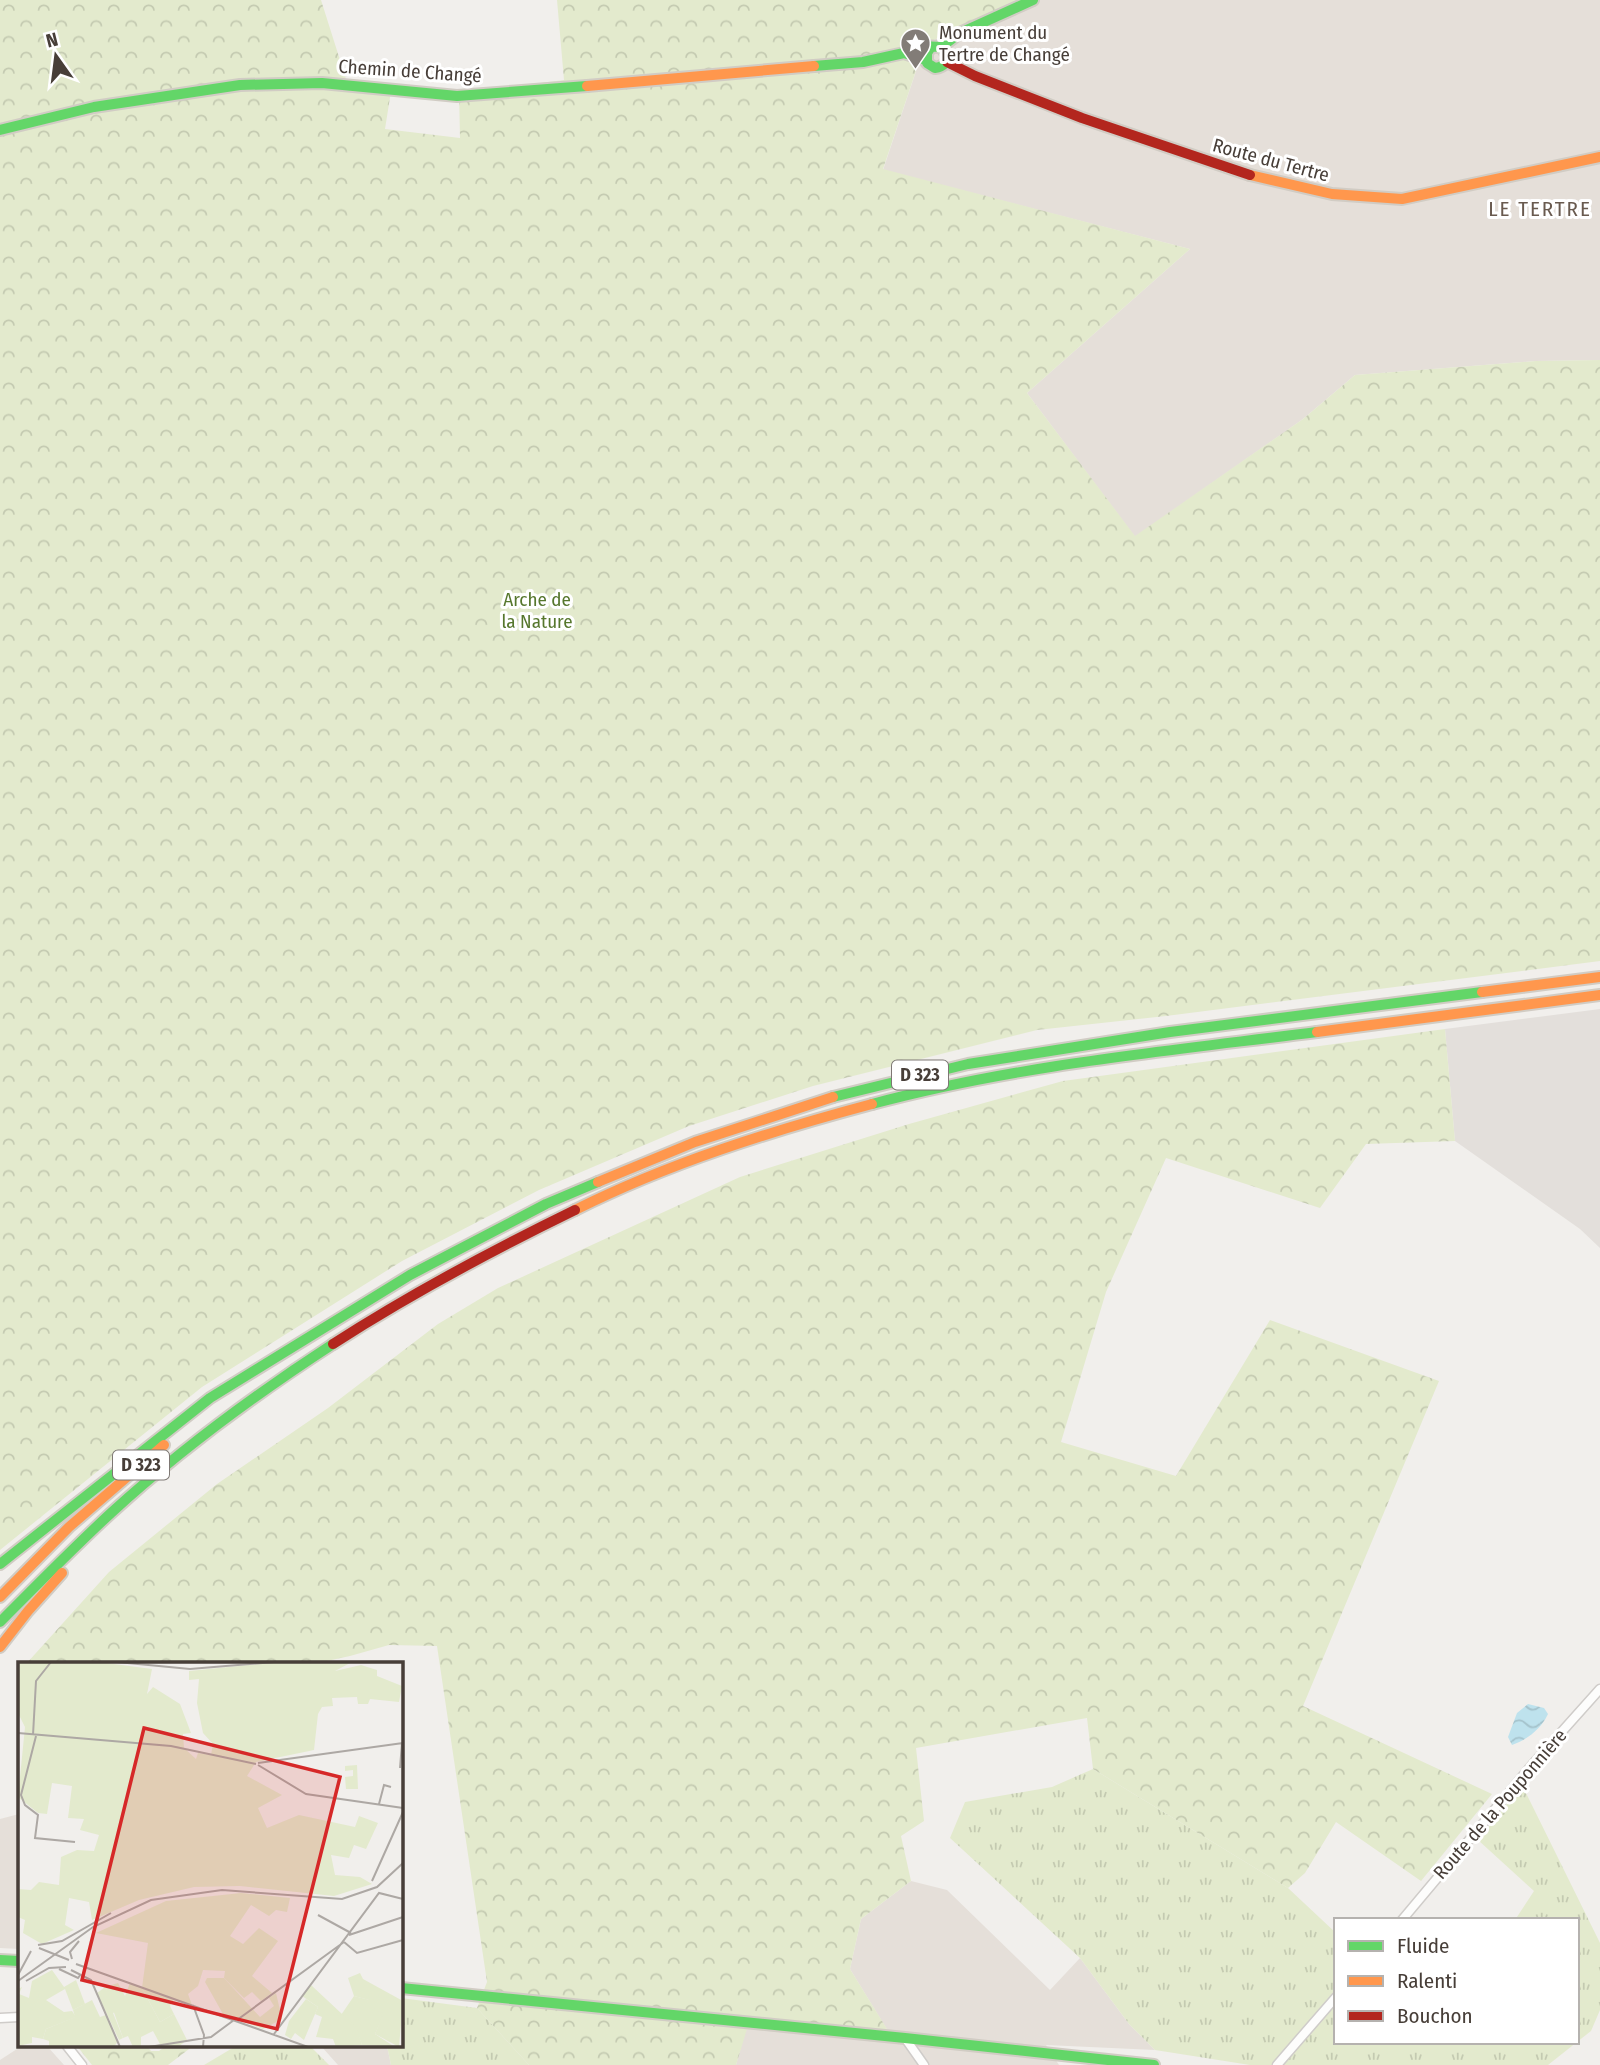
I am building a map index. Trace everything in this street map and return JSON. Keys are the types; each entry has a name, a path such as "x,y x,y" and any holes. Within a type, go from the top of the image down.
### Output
{"main road":[{"path":"936,47 947,55 947,62 942,67 935,68 926,60 926,53 936,47 960,33 1033,0"},
{"name":"Chemin de Changé","path":"0,130 94,107 240,85 321,83 457,96 863,62 904,53 909,49 936,47"},
{"path":"904,53 926,60"},
{"name":"Route du Tertre","path":"947,62 1064,113 1282,185 1327,195 1402,200 1600,157"},
{"name":"D 323","path":"0,1597 69,1527 178,1433 294,1348 410,1275 546,1205 695,1142 818,1101 968,1064 1170,1032 1600,977"},
{"name":"D 323","path":"0,1622 112,1512 190,1446 243,1405 333,1343 416,1291 506,1242 596,1200 694,1160 860,1107 1041,1069 1600,995"},
{"path":"0,1564 210,1398 294,1348"},
{"path":"0,1647 53,1583 102,1530 112,1512"},
{"path":"402,1988 1154,2065"}],"street":[{"name":"Route de la Pouponnière","path":"1404,1918 1532,1765 1600,1689"},
{"path":"1277,2065 1334,1999"},
{"path":"0,2018 18,2017"},
{"path":"905,2038 924,2065"},
{"path":"69,2048 82,2065"}],"shaded area":[{"path":"1019,0 1600,0 1600,360 1536,361 1355,375 1303,419 1135,537 1027,393 1190,249 883,170 925,44"},
{"path":"1600,1009 1600,1248 1580,1229 1455,1141 1445,1029"},
{"path":"18,1814 18,1949 0,1948 0,1819"},
{"path":"911,1881 947,1890 1050,1990 1080,1958 1129,2024 1155,2050 1046,2045 1059,2065 736,2065 746,2028 894,2041 850,1969 861,1919"},
{"path":"49,2048 64,2065 0,2065 0,2060 17,2049"},
{"path":"323,2048 387,2048 391,2065 338,2065"}],"green space":[{"name":"Arche de la Nature","path":"0,0 321,0 346,79 392,85 385,129 460,138 459,90 564,80 557,0 1020,0 925,44 883,169 1190,249 1027,393 1135,536 1303,419 1355,375 1536,361 1600,360 1600,961 1037,1030 813,1086 689,1126 539,1190 402,1261 202,1387 0,1550"},
{"path":"1445,1029 1455,1141 1366,1144 1320,1208 1166,1158 1106,1292 1061,1442 1176,1476 1270,1320 1439,1381 1303,1706 1492,1794 1421,1881 1336,1822 1305,1873 1288,1888 1093,1769 1087,1718 916,1748 924,1821 901,1836 911,1881 861,1919 850,1969 895,2042 747,2029 736,2065 529,2065 477,2008 487,1982 437,1646 389,1645 322,1662 28,1662 109,1572 217,1484 328,1408 438,1324 498,1288 740,1177 909,1124 1063,1081"},
{"path":"1093,1769 1288,1888 1334,1931 1334,2044 1574,2044 1548,2065 1250,2065 1155,2050 1129,2024 1080,1958 950,1838 965,1802 1052,1787"},
{"path":"1522,1785 1600,1943 1600,2010 1591,2031 1579,2040 1579,1918 1516,1918 1534,1891 1478,1840"},
{"path":"402,1998 477,2008 529,2065 391,2065 387,2048 402,2048"},
{"path":"79,2048 149,2048 151,2051 159,2051 163,2048 190,2048 168,2065 92,2065"},
{"path":"233,2048 312,2048 329,2065 204,2065"}],"water":[{"path":"1528,1704 1544,1708 1548,1714 1533,1733 1512,1745 1508,1737 1517,1713"}],"traffic: fast":[{"path":"941,47 960,33 1033,0"},
{"path":"904,53 922,47 931,47 941,47 947,55 940,67 935,68 927,63 927,53 931,47"},
{"path":"814,66 863,62 904,53 926,60"},
{"path":"0,130 94,107 240,85 322,83 457,96 587,86"},
{"path":"833,1097 968,1064 1170,1032 1482,992"},
{"path":"872,1104 927,1090 1037,1069 1317,1032"},
{"path":"0,1564 210,1398 410,1275 546,1204 598,1182"},
{"path":"0,1622 97,1526 164,1467 247,1403 333,1344"},
{"path":"0,1960 18,1961"},
{"path":"402,1988 1154,2065"}],"traffic: slow":[{"path":"587,86 814,66"},
{"path":"1250,175 1332,194 1402,199 1600,157"},
{"path":"1482,992 1600,977"},
{"path":"1317,1032 1600,995"},
{"path":"598,1182 695,1142 833,1097"},
{"path":"575,1210 684,1163 796,1125 872,1104"},
{"path":"0,1597 69,1527 164,1445"},
{"path":"0,1647 62,1573"}],"traffic: jam":[{"path":"947,62 975,76 1082,118 1250,175"},
{"path":"333,1344 452,1273 575,1210"}],"place":[{"name":"Monument du Tertre de Changé","path":"916,70"}],"district":[{"name":"LE TERTRE","path":"1540,209"}]}
